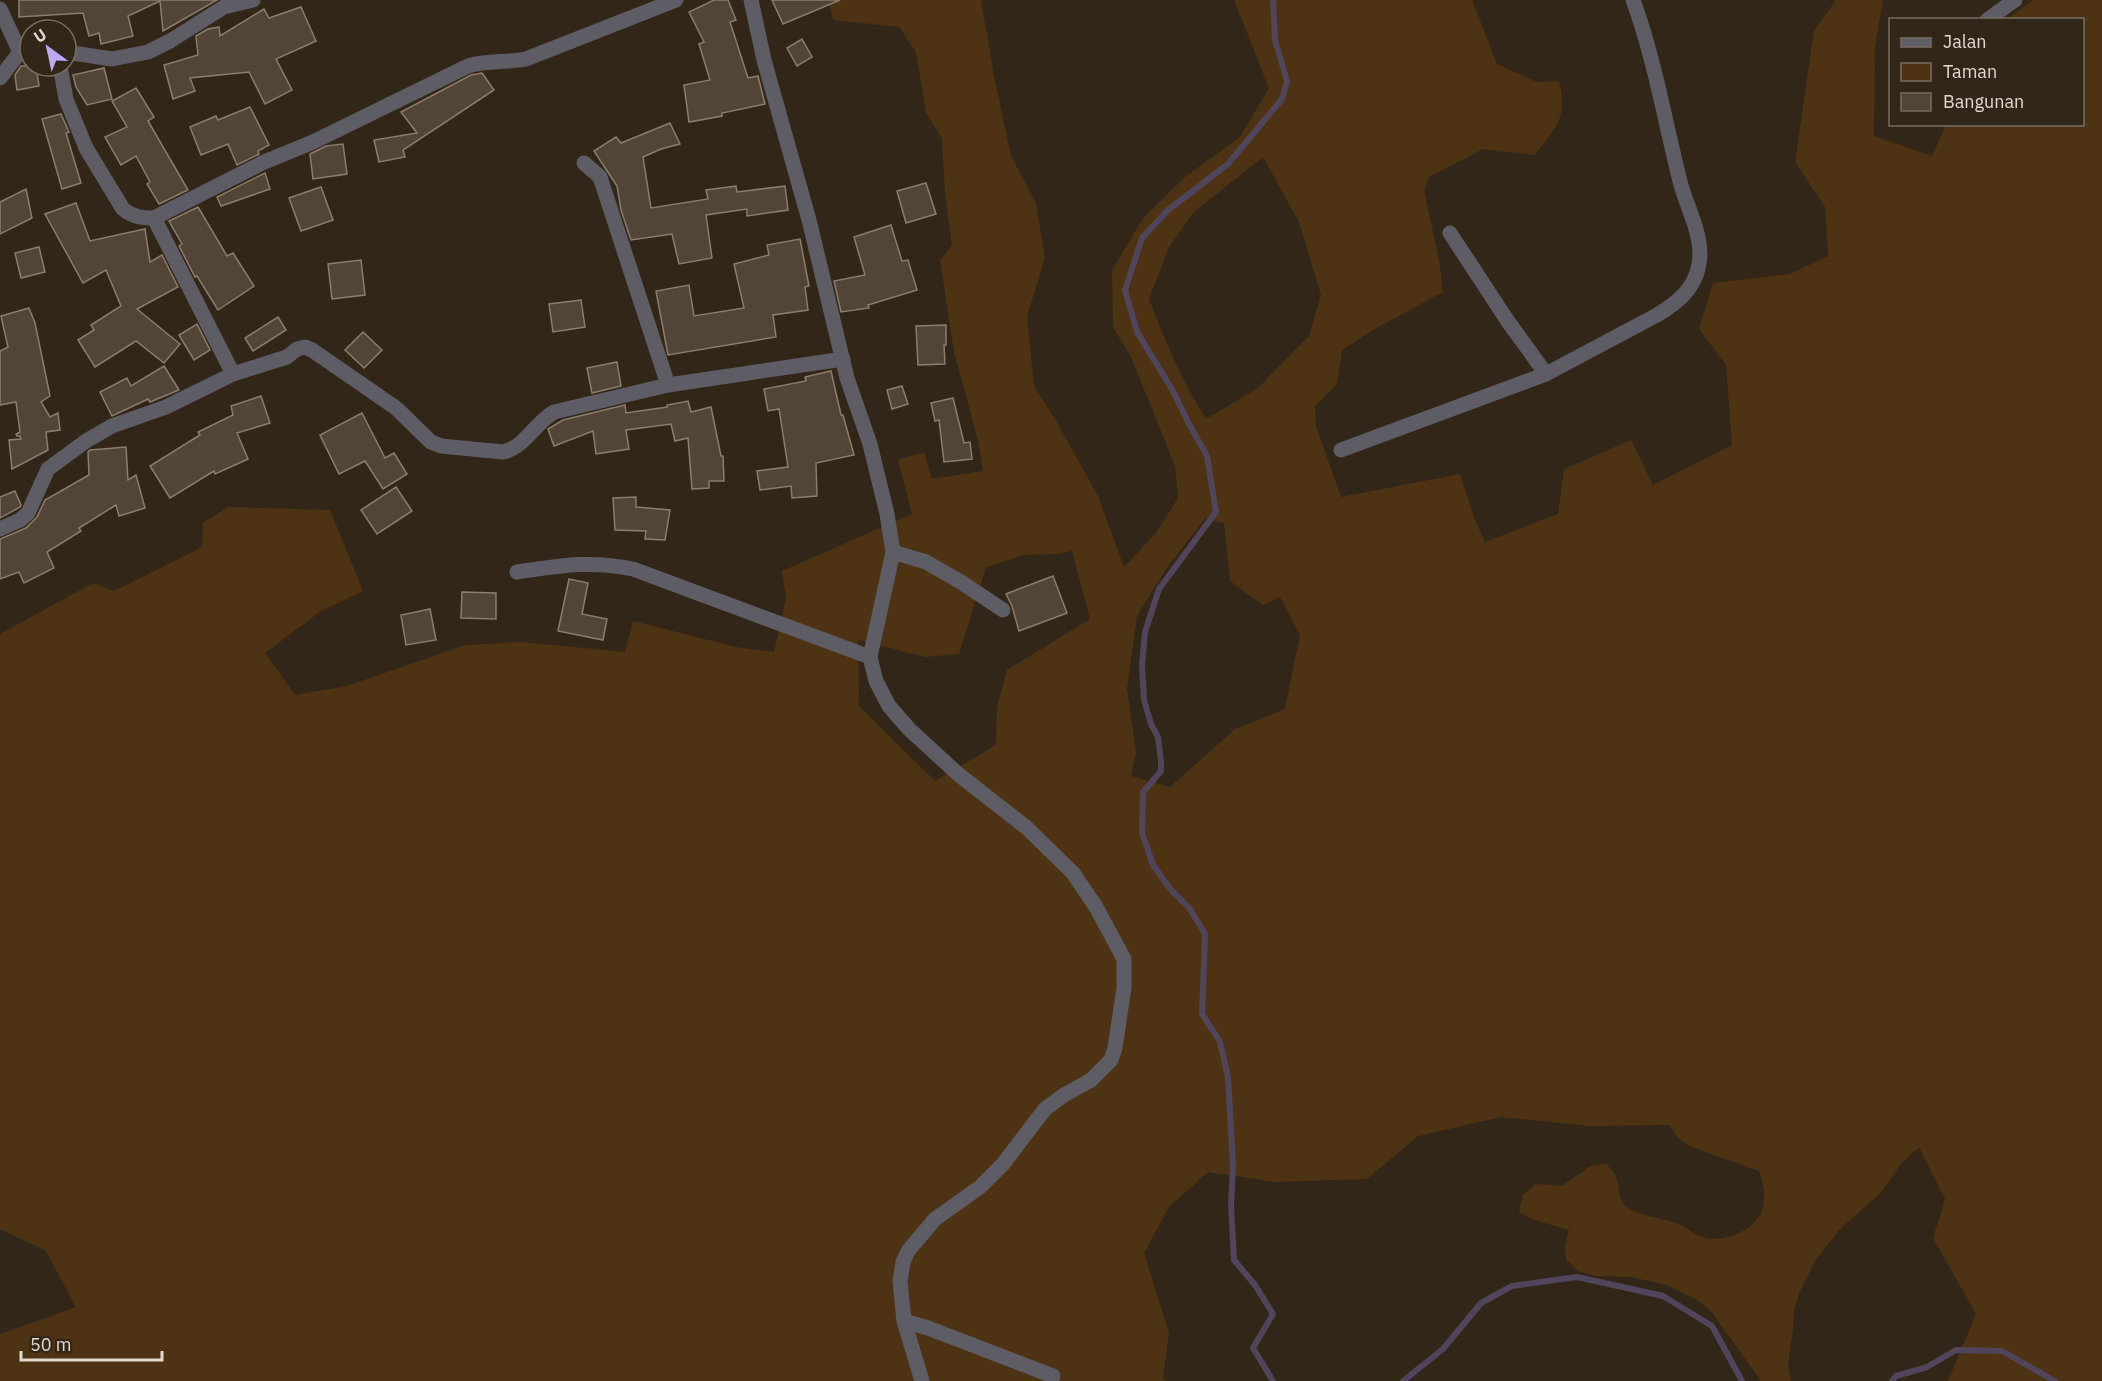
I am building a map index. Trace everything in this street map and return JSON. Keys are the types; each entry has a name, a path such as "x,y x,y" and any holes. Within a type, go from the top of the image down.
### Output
{"street":[{"path":"78,54 112,59 148,52 224,7 253,0"},
{"path":"62,78 66,99 86,148 123,209 139,218 154,218 262,163 313,142 468,66 480,62 511,62 526,59 676,0"},
{"path":"751,0 764,60 809,220 843,359 870,444 887,514 893,552 870,657 876,681 889,706 909,729 958,774 1027,828 1074,873 1096,907 1124,959 1124,988 1115,1048 1111,1060 1091,1080 1045,1109 1003,1164 980,1187 934,1219 908,1251 903,1262 900,1281 904,1321 922,1381"},
{"path":"1341,450 1546,374 1590,352 1674,304 1694,281 1700,263 1699,242 1682,186 1647,39 1633,0"},
{"path":"1990,18 2015,0"},
{"path":"0,9 18,39"},
{"path":"0,78 18,59"},
{"path":"584,163 600,177 668,385"},
{"path":"154,218 233,374"},
{"path":"1450,233 1507,320 1546,374"},
{"path":"0,529 20,520 28,513 48,469 86,441 112,426 166,407 233,374 287,357 297,349 305,347 396,408 431,442 441,446 503,452 518,446 545,417 554,412 668,385 843,359"},
{"path":"893,552 926,562 1003,610"},
{"path":"517,572 579,563 606,564 633,569 870,657"},
{"path":"904,1321 938,1331 1053,1376"}],"green space":[{"path":"829,0 981,0 1011,156 1036,203 1045,258 1027,316 1034,386 1098,496 1124,567 1156,533 1178,498 1175,466 1131,357 1113,327 1112,270 1144,217 1185,177 1240,137 1269,88 1234,0 1472,0 1497,64 1537,82 1559,81 1561,114 1554,129 1535,155 1483,149 1429,177 1424,190 1439,260 1443,292 1373,330 1342,350 1337,384 1315,406 1316,426 1341,497 1460,474 1485,542 1558,514 1564,469 1631,440 1653,485 1732,445 1726,365 1699,329 1713,283 1790,274 1828,256 1825,207 1795,162 1814,31 1836,0 1883,0 1875,46 1874,136 1932,156 1946,126 2084,126 2084,18 2008,18 2033,0 2102,0 2102,1381 1948,1381 1976,1314 1933,1238 1945,1199 1919,1147 1901,1164 1881,1193 1840,1229 1815,1261 1799,1293 1794,1312 1788,1365 1791,1381 1761,1381 1710,1310 1697,1300 1666,1285 1631,1277 1595,1276 1579,1271 1566,1260 1565,1246 1569,1230 1534,1220 1519,1212 1523,1195 1536,1184 1562,1186 1591,1166 1607,1164 1616,1178 1621,1199 1632,1210 1677,1223 1702,1237 1724,1238 1745,1230 1759,1217 1764,1192 1759,1171 1691,1147 1677,1137 1669,1125 1589,1126 1501,1117 1418,1136 1367,1179 1275,1182 1208,1172 1169,1207 1144,1253 1169,1333 1163,1378 1166,1381 0,1381 0,1334 76,1307 46,1251 0,1229 0,634 93,583 114,591 202,547 203,523 228,507 330,510 363,591 321,611 265,653 295,695 347,686 465,645 522,642 625,652 633,621 736,647 774,652 786,598 782,571 912,514 898,460 924,452 932,479 983,471 977,436 954,352 940,260 952,245 945,194 942,139 926,113 916,52 899,27 833,20","holes":["1263,157 1299,222 1321,295 1309,336 1258,388 1206,419 1174,360 1149,299 1169,247 1194,212","1205,519 1224,523 1230,581 1263,605 1280,597 1300,635 1285,709 1235,729 1170,787 1131,776 1136,753 1127,689 1137,616 1168,566","1072,551 1090,619 1007,670 997,707 996,745 935,781 859,706 858,640 925,657 959,654 986,567 1024,555 1058,554"]}],"building":[{"path":"19,0 217,0 163,31 160,1 128,16 133,36 101,44 99,33 89,36 83,13 19,17"},
{"path":"714,0 728,0 736,20 730,22 748,78 758,76 765,104 689,122 684,85 710,80 699,44 704,42 689,12"},
{"path":"772,0 840,0 783,24"},
{"path":"301,7 316,41 276,59 292,90 265,104 249,72 190,78 195,91 173,99 164,65 198,55 196,36 208,29 219,27 220,36 264,9 269,18"},
{"path":"802,39 812,57 797,66 787,48"},
{"path":"104,68 112,99 87,105 76,87 74,78 78,78 78,74"},
{"path":"18,70 18,78 38,78 39,86 17,90 15,75"},
{"path":"482,73 494,90 403,150 405,157 379,162 374,140 417,133 401,112 471,75"},
{"path":"136,88 154,117 148,121 188,190 159,204 147,184 150,182 136,156 121,165 105,137 127,127 112,101"},
{"path":"250,107 269,145 258,151 259,154 237,165 228,144 201,155 190,127 216,116 218,120"},
{"path":"61,114 69,132 66,133 81,183 62,189 42,119"},
{"path":"670,123 680,144 643,157 651,208 708,199 706,190 736,186 737,192 785,186 788,210 747,216 747,209 706,215 712,258 679,264 672,234 631,240 621,210 617,186 594,151 616,137 621,143"},
{"path":"343,144 347,174 313,179 310,154 326,146"},
{"path":"265,173 270,189 221,206 217,197"},
{"path":"926,183 936,214 906,223 897,191"},
{"path":"321,187 333,220 301,231 289,198"},
{"path":"26,189 32,218 0,234 0,202"},
{"path":"76,203 90,241 145,229 150,262 162,255 178,287 137,309 180,344 164,363 136,341 95,367 78,340 94,330 91,325 121,306 106,270 83,283 45,214"},
{"path":"198,207 227,256 233,253 254,286 218,310 197,276 195,277 179,246 182,244 169,221"},
{"path":"891,225 902,261 908,260 917,290 868,305 869,308 841,312 834,281 865,275 854,237"},
{"path":"800,239 809,286 805,287 808,310 773,315 776,337 668,355 656,291 689,285 694,316 744,308 734,264 769,255 767,245"},
{"path":"39,247 45,272 21,278 15,253"},
{"path":"361,260 365,295 332,299 328,264"},
{"path":"581,300 585,327 553,332 549,304"},
{"path":"29,308 35,323 50,396 41,402 50,417 58,413 60,430 46,432 48,450 12,469 9,440 21,439 16,434 20,432 16,402 0,405 0,351 8,347 1,316"},
{"path":"278,317 286,330 253,351 245,338"},
{"path":"197,324 210,350 194,360 179,335"},
{"path":"946,325 945,364 918,365 916,326"},
{"path":"363,332 382,350 364,368 345,350"},
{"path":"617,362 621,386 592,393 587,368"},
{"path":"164,366 179,390 150,402 148,399 112,416 100,392 127,378 131,386"},
{"path":"831,371 841,415 843,415 854,455 816,463 817,496 792,498 791,486 760,490 757,471 788,467 779,409 768,411 764,389 806,381 805,377"},
{"path":"902,386 908,404 892,409 887,390"},
{"path":"261,396 270,423 237,433 248,459 215,474 214,471 170,498 150,466 200,435 198,432 233,415 231,406"},
{"path":"953,398 964,443 970,442 972,459 944,462 939,420 935,421 931,403"},
{"path":"688,401 691,412 711,407 721,456 723,456 724,481 709,481 709,488 692,489 688,438 675,441 671,424 626,430 629,449 596,454 593,431 554,446 548,429 563,420 625,405 626,413 667,407 667,405"},
{"path":"362,413 385,458 394,453 407,474 383,489 365,461 339,474 320,435"},
{"path":"126,447 128,480 136,475 145,508 119,516 116,505 79,528 81,531 47,552 54,568 24,583 19,572 0,579 0,539 26,528 37,517 45,500 89,475 88,452 90,450"},
{"path":"396,487 412,511 377,534 361,510"},
{"path":"15,491 20,507 0,518 0,497"},
{"path":"636,497 636,507 670,510 665,540 645,539 646,531 615,530 613,498"},
{"path":"1053,576 1067,613 1019,631 1006,594"},
{"path":"569,579 588,583 582,614 607,619 603,640 558,631"},
{"path":"462,592 496,593 496,619 461,618"},
{"path":"430,609 436,640 406,645 401,615"}],"waterway":[{"path":"1273,0 1275,40 1287,81 1282,99 1228,164 1168,210 1142,238 1125,290 1137,332 1173,391 1207,456 1216,512 1159,589 1145,632 1142,665 1144,700 1151,724 1158,737 1161,771 1143,792 1142,833 1153,865 1171,890 1190,909 1205,934 1202,1014 1220,1042 1228,1077 1233,1165 1231,1205 1234,1260 1255,1285 1273,1314 1253,1348 1273,1381"},
{"path":"1403,1381 1443,1349 1481,1303 1512,1286 1577,1277 1663,1296 1712,1326 1742,1381"},
{"path":"1892,1381 1896,1376 1927,1367 1956,1350 2002,1351 2055,1381"}]}
